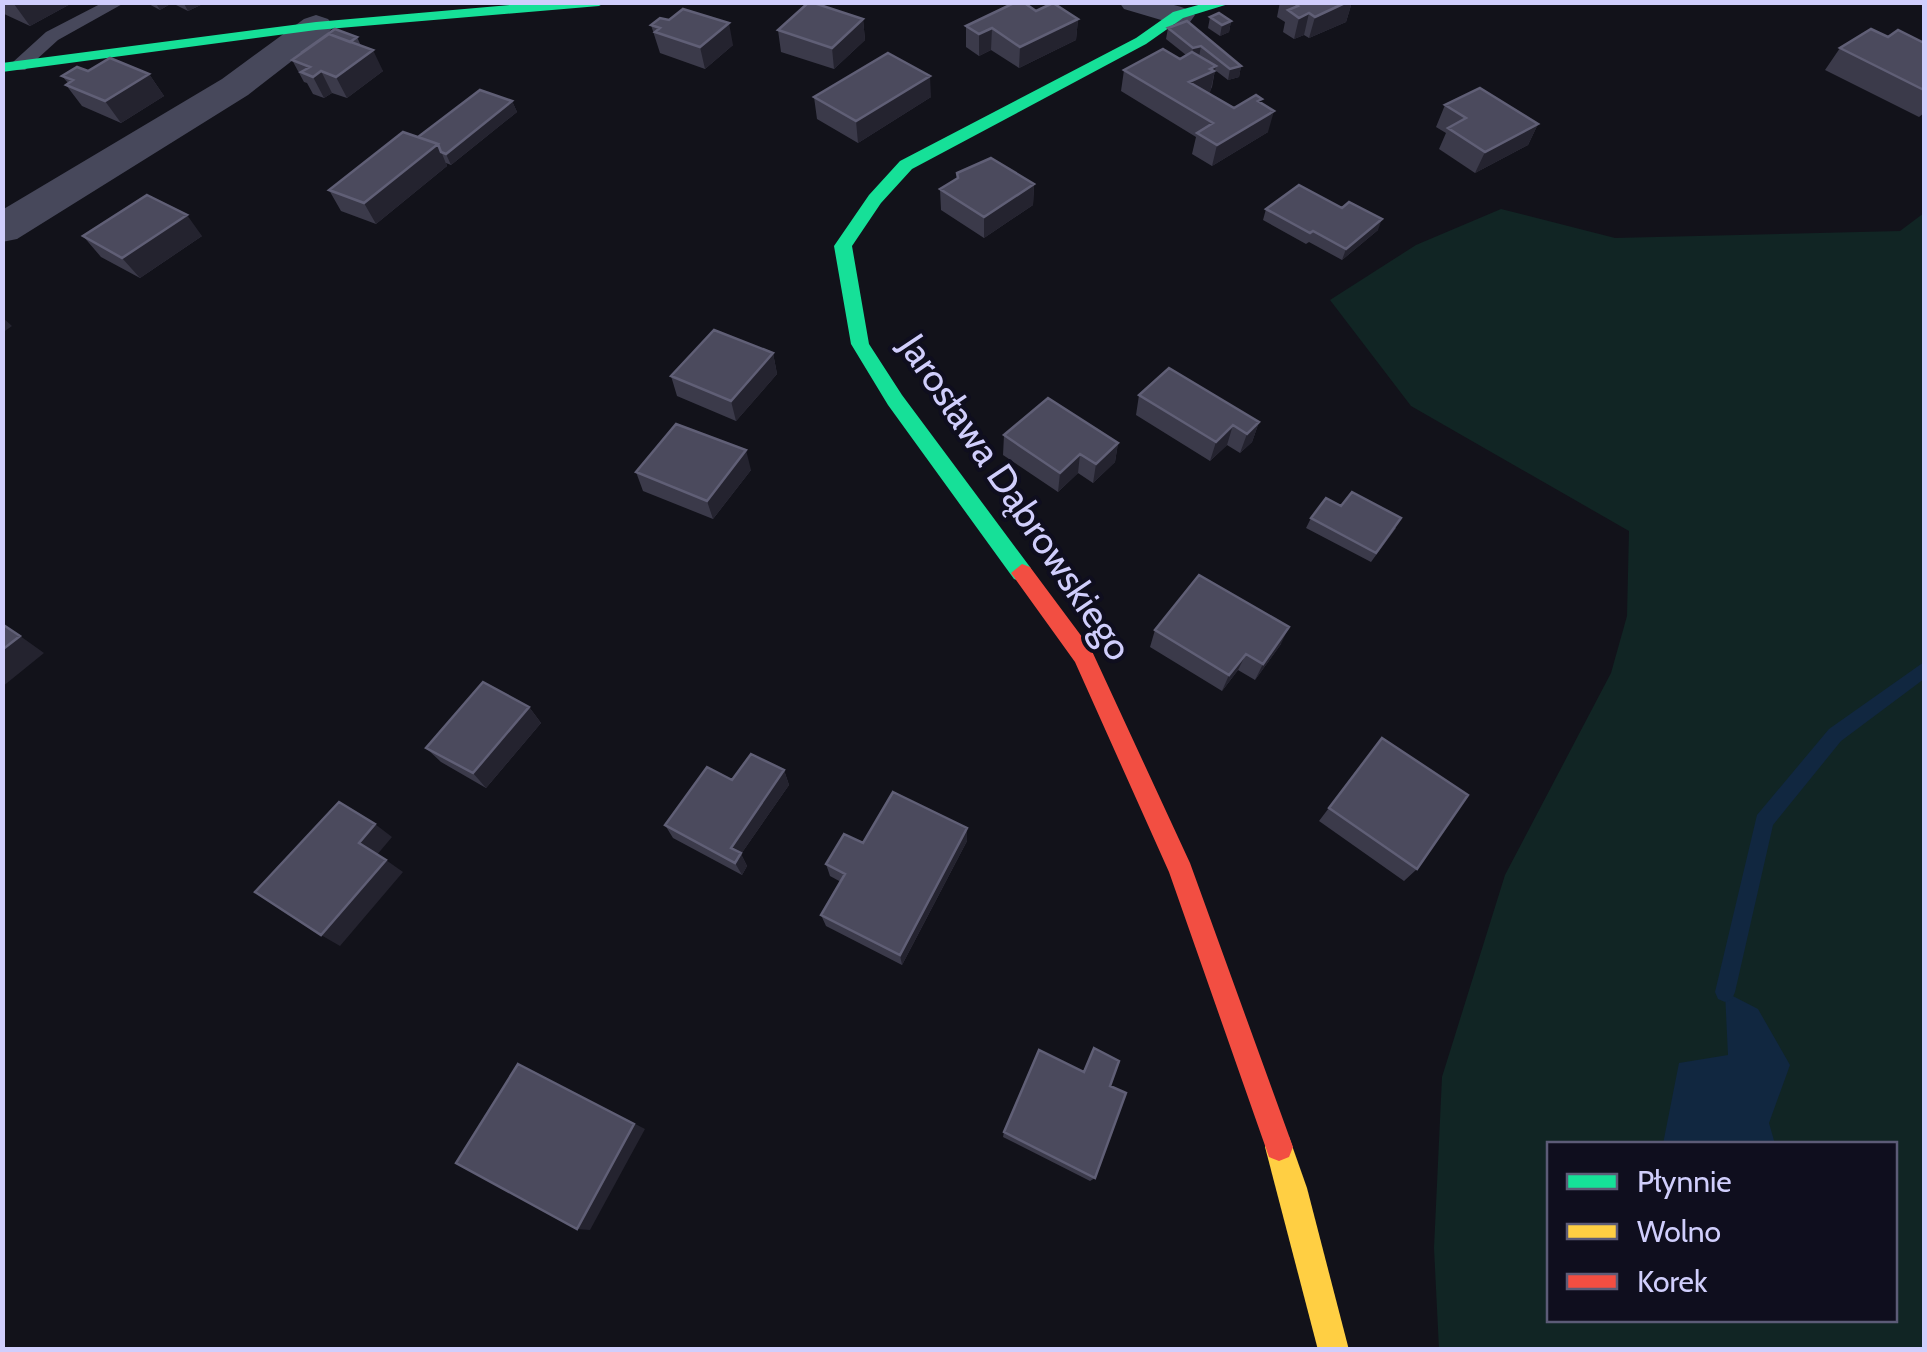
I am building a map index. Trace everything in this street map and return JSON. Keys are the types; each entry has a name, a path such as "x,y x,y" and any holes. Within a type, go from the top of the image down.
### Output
{"street":[{"path":"10,67 316,26 599,2"},
{"path":"1136,2 1178,15"},
{"name":"Jarosława Dąbrowskiego","path":"1228,2 1178,15 1142,41 906,165 843,246 860,344 904,412 1083,656 1173,853 1293,1188 1334,1350"},
{"path":"2,229 236,87 316,26"}],"lane":[{"path":"10,67 52,36 118,2"}],"green space":[{"path":"1501,209 1615,238 1900,231 1924,213 1924,1349 1439,1349 1434,1248 1442,1077 1505,875 1611,673 1627,616 1629,531 1411,406 1330,300 1416,245"}],"water":[{"path":"1725,992 1758,1009 1790,1065 1769,1123 1774,1142 1663,1142 1679,1063 1728,1055"}],"building":[{"path":"809,2 863,19 832,48 778,30"},
{"path":"1016,2 1036,11 1053,3 1078,19 1020,47 992,28 979,34 966,26"},
{"path":"1293,2 1347,2 1315,17 1309,13 1299,18 1288,10 1298,6"},
{"path":"683,9 729,23 700,47 655,32 660,28 651,25 660,18 669,20"},
{"path":"1219,13 1231,21 1222,25 1210,17"},
{"path":"1187,21 1241,66 1230,69 1201,46 1193,48 1168,28"},
{"path":"335,29 357,37 350,42 329,34 301,53"},
{"path":"1871,29 1888,37 1898,30 1924,43 1924,90 1840,48"},
{"path":"329,34 373,50 336,77 321,71 313,77 301,72 310,67 292,60"},
{"path":"1163,49 1180,59 1192,52 1216,66 1210,69 1214,71 1189,82 1234,108 1256,95 1262,99 1258,101 1274,111 1217,145 1197,133 1213,123 1124,70"},
{"path":"888,53 930,76 856,121 814,97"},
{"path":"110,58 149,74 105,101 66,85 73,80 62,76 77,67 88,71"},
{"path":"1480,88 1538,124 1485,152 1448,128 1466,118 1445,105"},
{"path":"480,90 512,101 446,154 438,144 418,137"},
{"path":"403,132 438,144 364,203 329,190"},
{"path":"991,158 1034,184 984,217 940,189 958,178 957,173"},
{"path":"1299,185 1342,208 1349,202 1382,219 1346,249 1266,209"},
{"path":"147,195 187,215 122,258 83,236"},
{"path":"714,330 773,353 731,401 671,376"},
{"path":"1169,368 1259,422 1247,434 1233,425 1216,442 1139,395"},
{"path":"1048,398 1118,443 1096,464 1080,454 1060,473 1004,435"},
{"path":"676,424 746,450 707,501 636,472"},
{"path":"1352,492 1401,518 1376,553 1311,518 1326,498 1341,506"},
{"path":"1199,575 1289,627 1263,664 1246,654 1229,675 1155,630"},
{"path":"2,624 20,636 2,650"},
{"path":"483,682 529,707 473,773 426,748"},
{"path":"1382,738 1468,795 1417,869 1329,808"},
{"path":"751,754 784,770 731,848 741,853 735,863 665,825 707,767 732,780"},
{"path":"893,792 967,828 900,955 821,915 845,874 826,864 844,834 863,843"},
{"path":"339,802 375,824 359,843 386,860 321,935 255,892"},
{"path":"1094,1048 1119,1061 1110,1086 1126,1093 1095,1178 1004,1132 1039,1050 1084,1072"},
{"path":"518,1064 634,1124 577,1229 456,1163"}],"waterway":[{"path":"1725,992 1764,821 1835,735 1924,670"}],"traffic: fast":[{"path":"2,68 316,26 599,2"},
{"path":"1022,573 895,400 860,344 843,246 875,199 906,165 1141,41 1178,15 1228,2"}],"traffic: slow":[{"path":"1279,1147 1334,1350"}],"traffic: jam":[{"path":"1022,573 1083,656 1181,871 1279,1147"}]}
